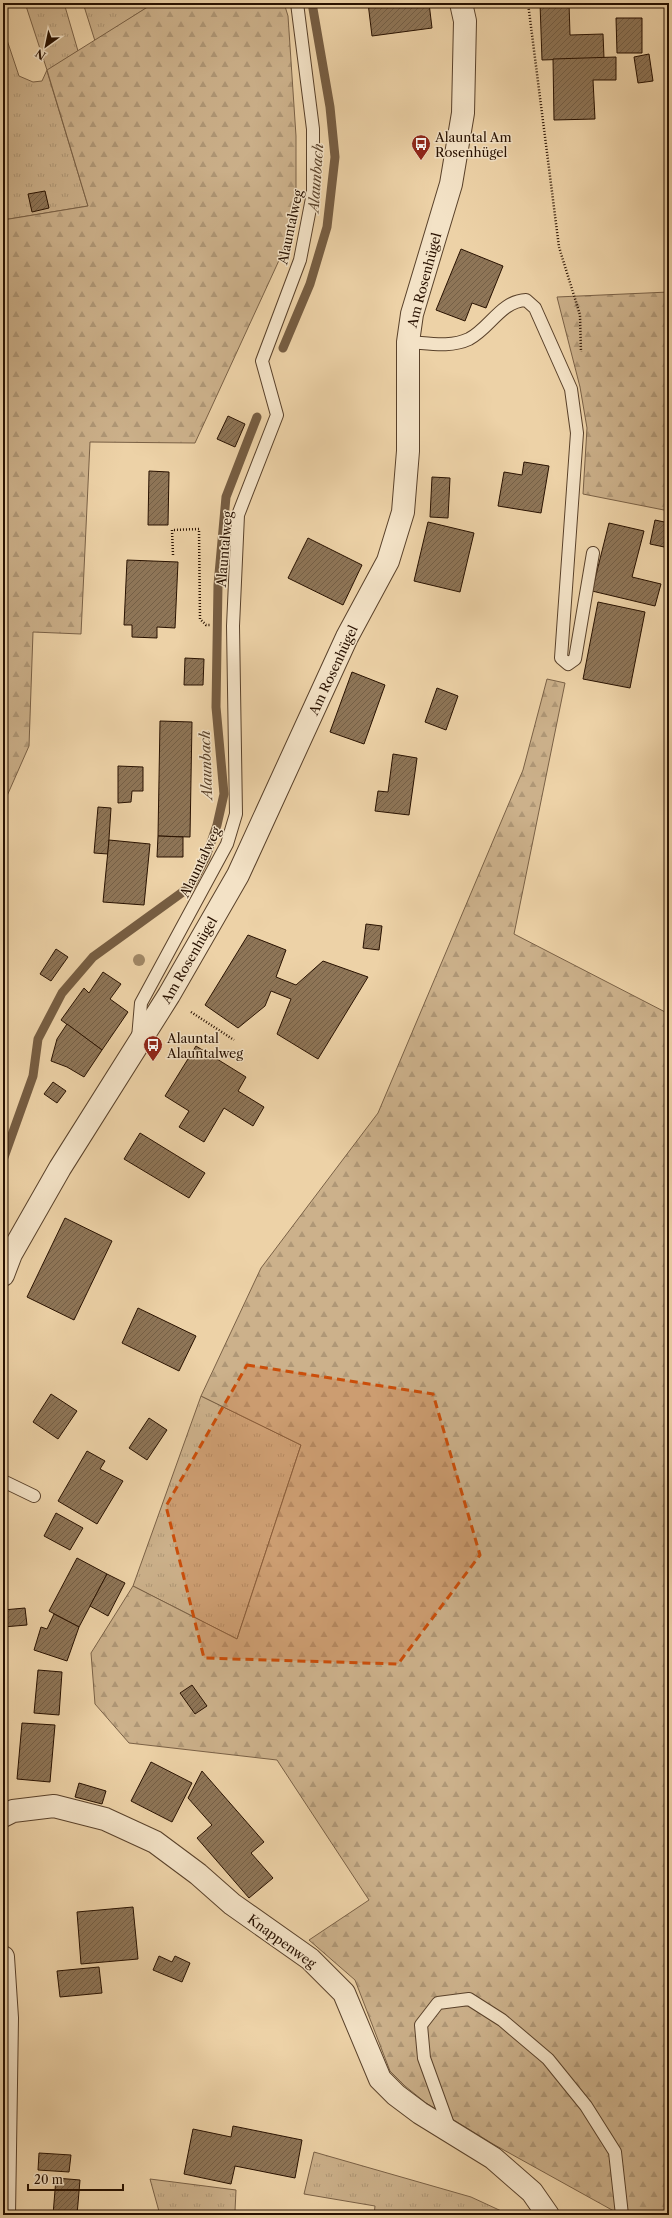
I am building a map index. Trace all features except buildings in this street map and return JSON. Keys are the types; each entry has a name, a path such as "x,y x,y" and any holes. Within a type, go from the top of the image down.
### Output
{"street":[{"name":"Am Rosenhügel","path":"3,1275 7,1259 72,1147 169,995 238,875 347,637 388,561 403,512 408,451 408,342 412,314 451,184 463,113 465,21 461,3"},
{"name":"Knappenweg","path":"3,1816 13,1811 54,1806 105,1820 155,1842 198,1874 232,1904 310,1959 344,1993 380,2079 402,2100 493,2158 532,2192 548,2215"},
{"path":"3,1957 7,2018 4,2215"}],"lane":[{"name":"Alauntalweg","path":"138,1043 141,1003 227,844 236,814 233,626 238,516 277,415 262,361 300,260 312,193 313,129 297,3"},
{"path":"408,342 452,344 470,338 514,300 526,300 535,308 571,389 577,433 561,658 568,664 575,659 593,553"},
{"path":"3,1480 34,1496"},
{"path":"451,2132 424,2058 421,2026 438,2003 469,2000 502,2020 548,2059 586,2106 615,2152 622,2215"}],"path":[{"path":"528,3 559,247 580,315 581,356 571,389"},
{"path":"173,554 172,530 199,529 200,619 206,625"},
{"path":"188,1011 234,1040"}],"highlighted area":[{"path":"247,1365 433,1394 480,1555 398,1664 204,1658 166,1506"}],"green space":[{"path":"25,3 64,3 78,51 47,71 88,206 3,220 3,66 5,66 3,28 19,76 33,82 42,81 47,70"},
{"path":"83,3 154,3 95,41"},
{"path":"154,3 284,3 288,16 296,136 296,193 281,256 195,443 90,442 81,634 33,632 29,746 3,805 3,220 88,206 47,70"},
{"path":"669,292 669,511 583,494 587,428 580,387 557,297"},
{"path":"547,679 565,683 514,934 669,1014 669,2215 621,2215 493,2144 426,2103 405,2086 390,2071 355,1980 309,1940 369,1900 277,1760 129,1743 95,1704 91,1653 133,1586 237,1639 301,1445 201,1396 261,1268 378,1113 523,770"},
{"path":"201,1396 301,1445 237,1639 133,1586"},
{"path":"314,2152 471,2197 510,2215 374,2215 375,2206 304,2194"},
{"path":"150,2179 236,2190 235,2211 238,2215 160,2215"}],"waterway":[{"name":"Alaunbach","path":"283,348 310,284 327,227 335,157 330,107 312,3"},
{"name":"Alaunbach","path":"3,1160 33,1076 38,1039 62,993 93,957 191,886 206,857 217,825 224,794 216,707 218,585 226,497 257,417"}],"place":[{"name":"Alauntal Am Rosenhügel","path":"421,161"},
{"name":"Alauntal Alauntalweg","path":"153,1062"}]}
